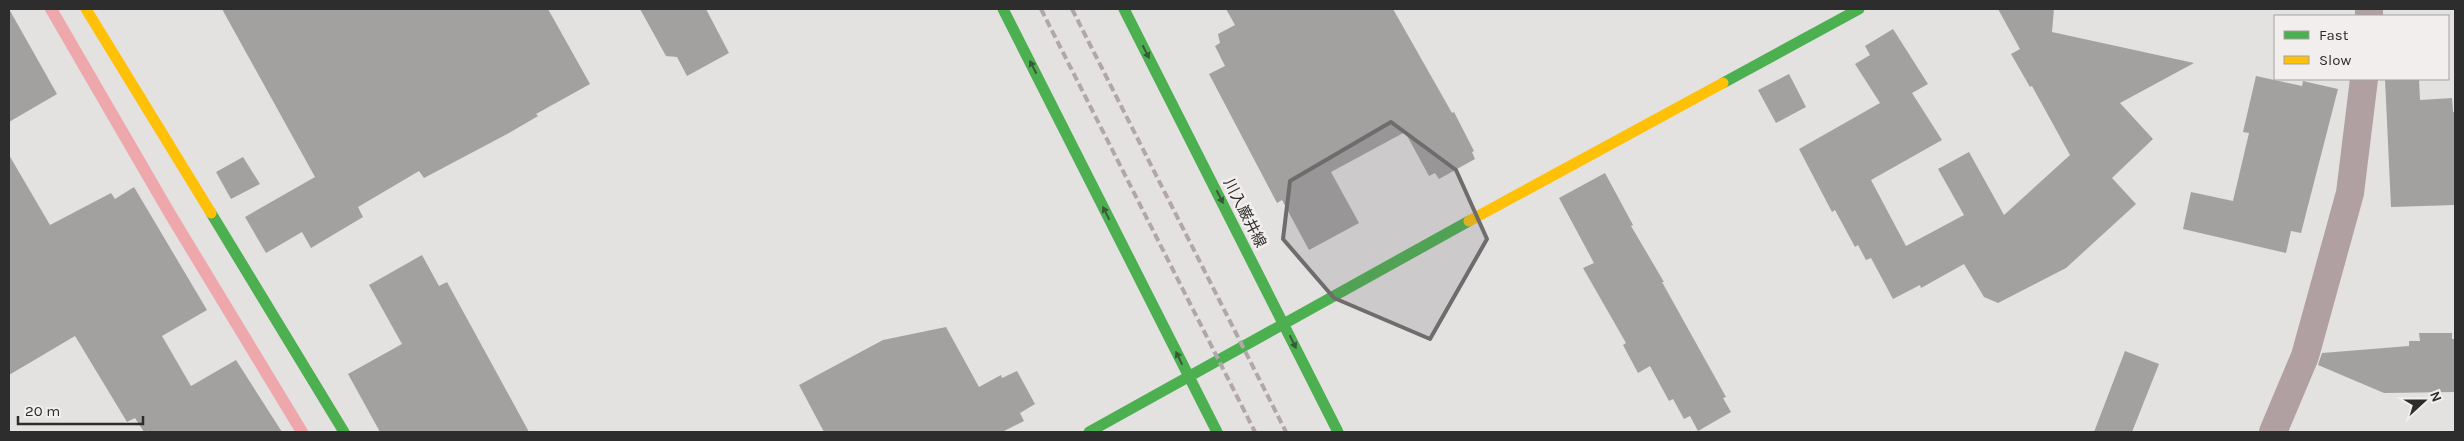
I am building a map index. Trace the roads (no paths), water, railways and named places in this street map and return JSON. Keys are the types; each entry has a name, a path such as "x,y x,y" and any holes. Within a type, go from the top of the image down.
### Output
{"street":[{"path":"1003,9 1217,432"},
{"name":"川入巌井線","path":"1124,9 1338,432"},
{"path":"1089,432 1189,378 1284,322 1859,9"},
{"path":"94,11 344,432"},
{"path":"2273,432 2305,356 2350,193 2364,80"}],"waterway":[{"path":"51,9 170,214 302,432"}],"railway":[{"path":"1041,9 1255,432"},
{"path":"1072,9 1286,432"}]}
